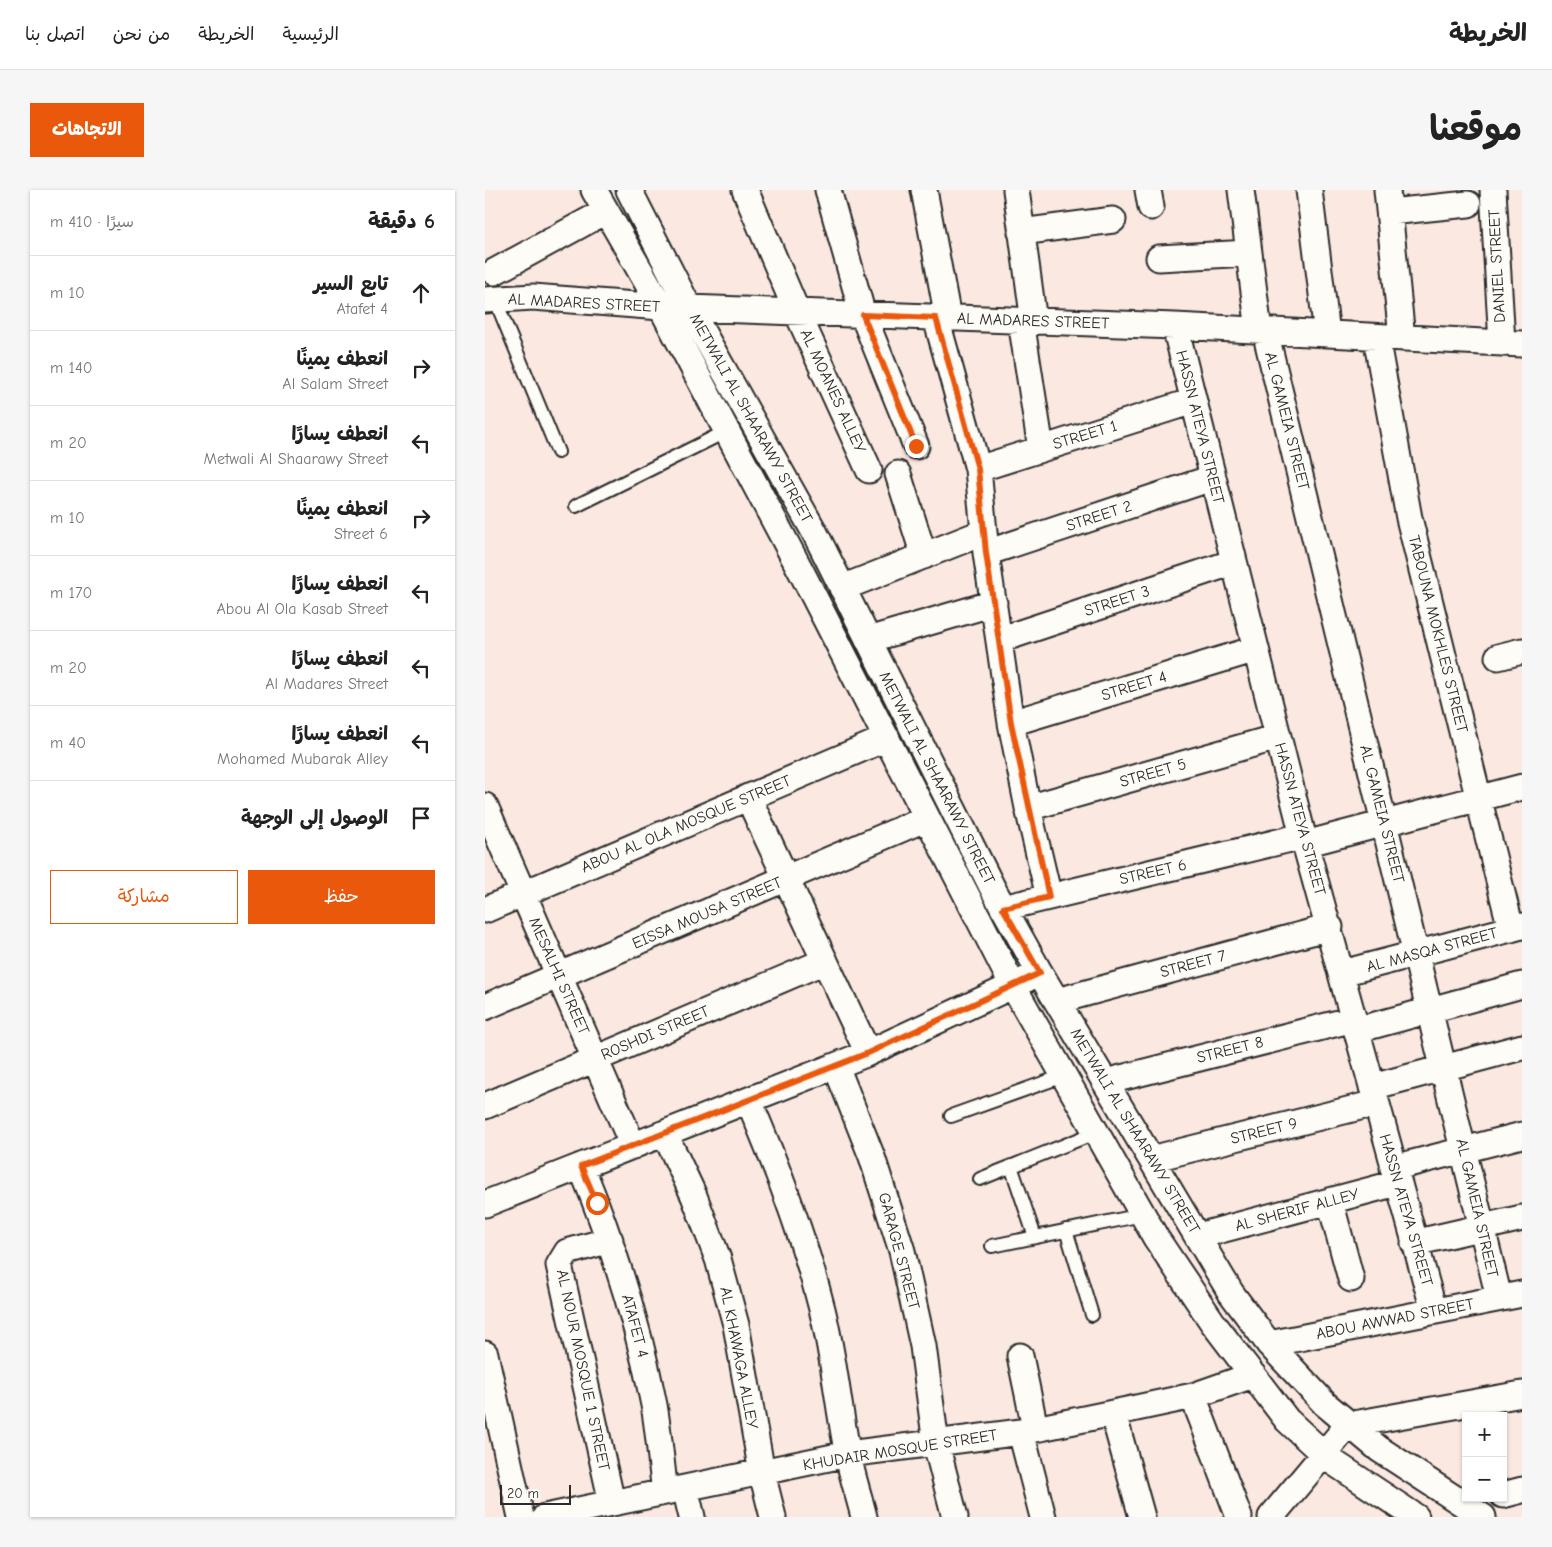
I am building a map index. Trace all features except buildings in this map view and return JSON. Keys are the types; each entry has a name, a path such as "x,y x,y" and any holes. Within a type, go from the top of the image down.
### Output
{"street":[{"name":"AL MOANES ALLEY","path":"745,190 797,312 869,470"},
{"path":"828,190 863,315 916,446"},
{"path":"924,190 942,318 978,469 985,543 1011,723 1028,808 1049,897"},
{"path":"1016,190 1041,449"},
{"name":"AL GAMEIA STREET","path":"1241,190 1262,331 1416,955 1481,1228 1510,1296"},
{"path":"1309,190 1327,334"},
{"name":"DANIEL STREET","path":"1493,190 1512,343"},
{"name":"METWALI AL SHAARAWY STREET","path":"632,192 689,308 815,533 1003,908 1231,1293 1269,1344 1300,1380 1348,1425 1379,1449 1474,1511"},
{"path":"496,299 489,264 600,200"},
{"name":"METWALI AL SHAARAWY STREET","path":"600,200 661,307 727,431 887,738 1013,986 1142,1215 1184,1281 1287,1420 1323,1454 1358,1480 1416,1517"},
{"path":"1402,338 1389,201 1467,204"},
{"path":"1021,232 1113,220"},
{"path":"1159,258 1249,253"},
{"name":"AL MADARES STREET","path":"496,299 533,297 661,307 1175,326 1512,343"},
{"name":"HASSN ATEYA STREET","path":"1175,326 1304,840 1356,1024 1395,1176 1434,1311"},
{"name":"TABOUNA MOKHLES STREET","path":"1376,337 1409,518 1478,799 1516,928"},
{"name":"STREET 1","path":"978,469 1193,401"},
{"path":"898,474 924,556"},
{"name":"STREET 2","path":"842,588 924,556 985,543 1212,478"},
{"name":"STREET 3","path":"999,640 1234,562"},
{"path":"869,640 994,603"},
{"name":"STREET 4","path":"1011,723 1256,649"},
{"name":"STREET 5","path":"1028,808 1278,737"},
{"name":"ABOU AL OLA MOSQUE STREET","path":"485,910 887,738"},
{"name":"STREET 6","path":"1003,908 1304,840 1384,824 1522,787"},
{"path":"748,797 868,1053"},
{"name":"MESALHI STREET","path":"485,806 633,1146"},
{"name":"EISSA MOUSA STREET","path":"485,1006 787,880 927,818"},
{"name":"STREET 7","path":"1057,1001 1329,927"},
{"name":"AL MASQA STREET","path":"1342,973 1516,928"},
{"name":"ROSHDI STREET","path":"485,1106 825,961"},
{"path":"485,1204 868,1053 1040,973"},
{"name":"STREET 8","path":"1105,1082 1356,1024 1429,1010 1522,985"},
{"name":"STREET 9","path":"1151,1159 1374,1095 1443,1068 1522,1047"},
{"name":"GARAGE STREET","path":"836,1066 873,1157 902,1251 923,1346 936,1444 955,1517"},
{"path":"749,1101 778,1169 812,1274 837,1382 848,1454 864,1517"},
{"name":"AL KHAWAGA ALLEY","path":"665,1134 694,1196 718,1259 736,1325 761,1473 773,1517"},
{"path":"1395,1176 1463,1150 1522,1135"},
{"name":"ATAFET 4","path":"581,1166 611,1240 636,1323 654,1407 675,1490 692,1517"},
{"name":"AL SHERIF ALLEY","path":"1197,1236 1330,1200 1395,1176"},
{"path":"1330,1200 1351,1279"},
{"path":"1414,1243 1522,1218"},
{"name":"AL NOUR MOSQUE 1 STREET","path":"601,1509 559,1265 567,1252 611,1240"},
{"name":"ABOU AWWAD STREET","path":"1269,1344 1510,1296"},
{"path":"485,1354 521,1517"},
{"path":"1020,1356 1028,1430 1043,1517"},
{"name":"KHUDAIR MOSQUE STREET","path":"545,1517 601,1509 675,1490 848,1454 936,1444 1028,1430 1113,1413 1193,1396 1253,1375"},
{"path":"1271,1517 1348,1425 1522,1394"},
{"path":"1193,1396 1239,1517"},
{"path":"1113,1413 1142,1517"},
{"path":"1507,1494 1522,1490"},
{"path":"1474,1511 1486,1502"}],"lane":[{"path":"496,299 558,452"},
{"path":"575,506 727,431"},
{"path":"951,1116 1063,1076"},
{"path":"980,1179 1095,1133"},
{"path":"1011,1166 1035,1237"},
{"path":"992,1246 1142,1215"},
{"path":"1066,1230 1092,1314"}],"route":[{"path":"597,1203 581,1166 868,1053 1040,973 1003,908 1049,897 1028,808 1011,723 986,553 978,469 973,447 936,318 863,315 916,446"}]}
